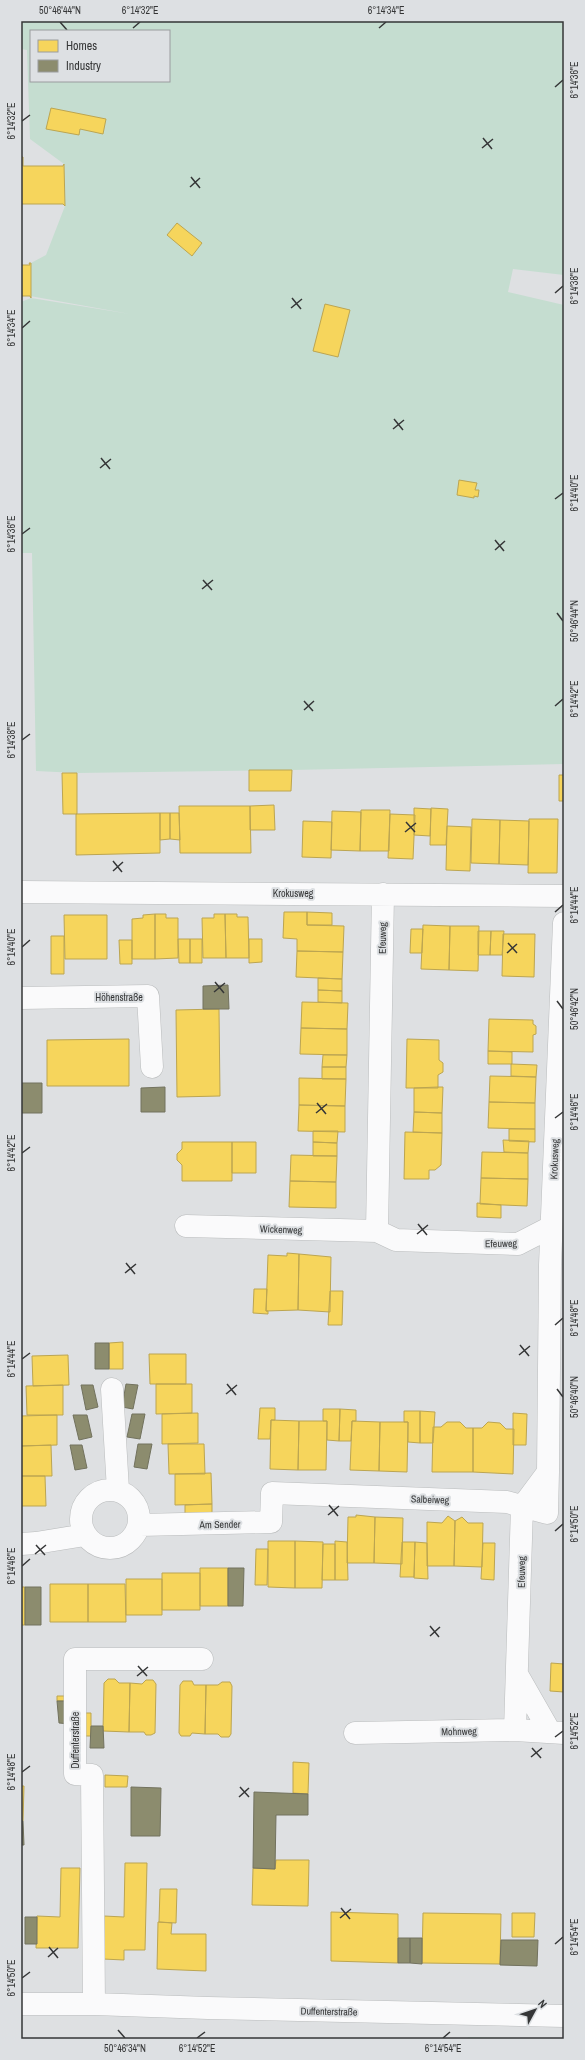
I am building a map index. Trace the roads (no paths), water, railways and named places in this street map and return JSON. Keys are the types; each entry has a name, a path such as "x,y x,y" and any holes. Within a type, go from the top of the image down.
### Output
{"street":[{"name":"Krokusweg","path":"21,892 564,896"},
{"name":"Efeuweg","path":"383,894 376,1231 396,1240 518,1244 551,1227"},
{"name":"Krokusweg","path":"551,1227 564,923"},
{"name":"Höhenstraße","path":"21,998 148,996 152,1067"},
{"name":"Wickenweg","path":"186,1226 376,1231"},
{"path":"522,1507 548,1472 551,1227"},
{"path":"518,1244 550,1264"},
{"path":"112,1389 118,1490"},
{"path":"108,1489 118,1490 128,1495 136,1503 140,1514 140,1525 136,1534 129,1542 120,1547 111,1549 101,1547 92,1542 85,1535 81,1526 81,1516 84,1506 90,1498 98,1492 108,1489"},
{"name":"Salbeiweg","path":"272,1493 507,1502 522,1507"},
{"name":"Am Sender","path":"140,1525 271,1522 272,1493"},
{"name":"Efeuweg","path":"515,1730 518,1676 522,1507"},
{"path":"21,1544 36,1544 85,1535"},
{"name":"Duffenterstraße","path":"94,2004 92,1775 75,1774 75,1659 202,1659"},
{"path":"518,1676 557,1733"},
{"name":"Mohnweg","path":"355,1733 515,1730 557,1733"},
{"name":"Duffenterstraße","path":"21,2004 94,2004 564,2016"}]}
